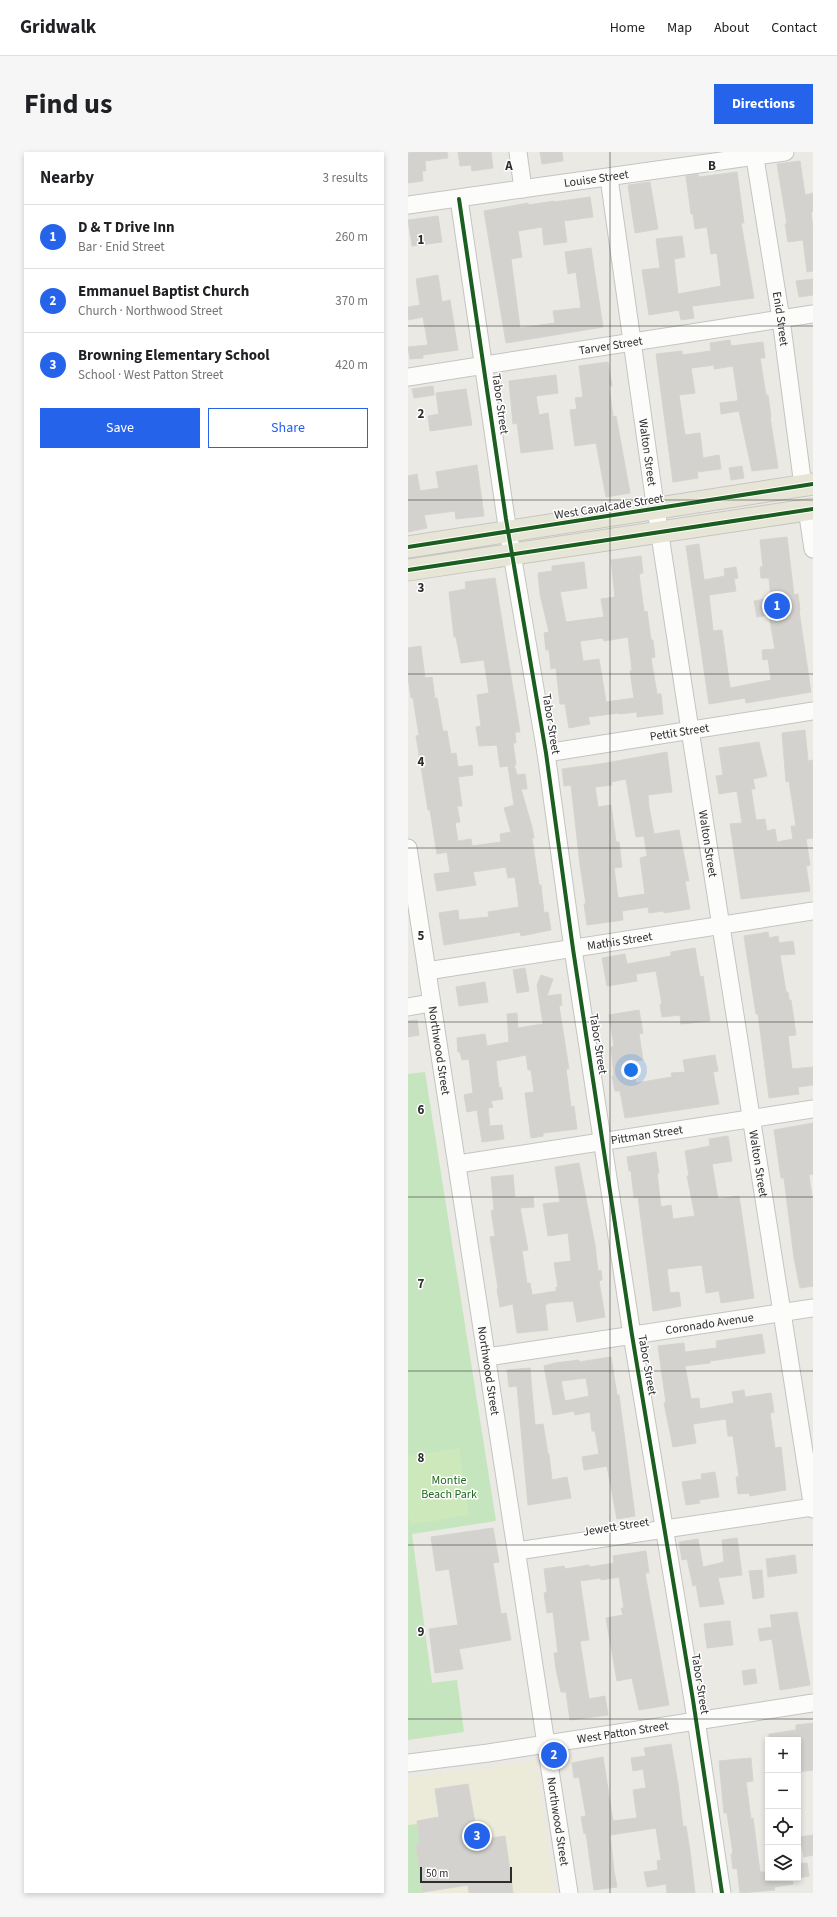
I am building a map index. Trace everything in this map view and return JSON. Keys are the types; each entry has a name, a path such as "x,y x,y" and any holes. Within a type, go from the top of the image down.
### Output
{"main road":[{"name":"West Cavalcade Street","path":"408,547 508,533 808,485"},
{"path":"408,570 660,533 810,509"}],"street":[{"path":"518,152 523,189"},
{"name":"Louise Street","path":"408,205 609,178 754,154 784,152"},
{"name":"Enid Street","path":"754,154 808,485"},
{"name":"Walton Street","path":"609,178 656,510 750,1119 813,1508"},
{"name":"Tabor Street","path":"459,198 508,533 546,753 573,949 604,1142 632,1335 696,1721 722,1893"},
{"name":"Tarver Street","path":"408,377 813,314"},
{"path":"810,509 813,549"},
{"name":"Pettit Street","path":"546,753 813,712"},
{"name":"Northwood Street","path":"408,848 410,873 458,1164 569,1893"},
{"name":"Mathis Street","path":"426,972 813,912"},
{"path":"408,1007 431,1003"},
{"name":"Pittman Street","path":"458,1164 813,1109"},
{"name":"Coronado Avenue","path":"487,1357 813,1308"},
{"name":"Jewett Street","path":"517,1552 813,1508"},
{"name":"West Patton Street","path":"408,1763 546,1744 813,1703"}],"shaded area":[{"path":"535,1761 555,1893 408,1893 408,1778"}],"green space":[{"name":"Montie Beach Park","path":"425,1072 496,1521 412,1534 432,1683 457,1680 464,1732 408,1740 408,1074"},
{"path":"459,1448 469,1515 410,1525 408,1514 408,1456"},
{"path":"417,1824 420,1843 416,1844 423,1893 408,1893 408,1825"}],"building":[{"path":"447,152 448,158 425,161 426,171 422,171 423,181 408,183 408,153"},
{"path":"458,152 491,152 493,168 472,171 471,165 460,166"},
{"path":"540,152 562,152 563,161 542,164"},
{"path":"800,161 805,195 813,193 813,211 811,212 813,229 813,271 807,272 803,240 788,242 785,224 787,224 777,164"},
{"path":"737,172 744,223 741,223 754,298 692,306 694,318 681,320 679,310 649,315 642,270 660,268 656,239 682,236 685,257 674,259 678,294 721,286 717,253 711,254 707,227 695,229 693,214 691,214 686,176 698,174 699,177"},
{"path":"650,182 658,229 635,233 628,185"},
{"path":"590,197 593,217 564,221 567,242 544,245 542,227 518,231 522,257 511,259 520,328 555,323 553,311 581,308 576,272 568,274 565,252 591,248 603,327 506,343 484,211 528,203 528,205"},
{"path":"438,216 442,242 412,246 408,220"},
{"path":"438,275 442,302 450,300 458,350 423,355 423,358 410,359 408,347 428,345 423,317 408,320 408,307 420,305 416,279"},
{"path":"813,279 813,295 799,297 796,281"},
{"path":"730,340 731,346 763,342 765,358 760,358 766,395 768,395 778,468 752,471 739,411 721,414 720,403 737,401 738,399 733,366 714,369 714,365 691,368 695,393 679,395 685,435 700,433 703,458 719,455 721,469 697,472 698,478 673,482 656,354 682,351 682,355 711,351 710,343"},
{"path":"608,362 612,386 609,386 613,417 616,416 630,493 606,497 596,443 575,446 570,410 577,409 575,398 583,397 579,366"},
{"path":"556,375 558,393 536,396 539,415 548,413 553,449 521,453 517,423 513,424 509,381"},
{"path":"433,386 434,395 414,398 412,389"},
{"path":"466,389 472,425 430,431 428,416 439,414 436,393"},
{"path":"477,465 484,516 456,519 455,511 424,515 427,528 408,532 408,476 417,474 420,491 439,488 436,472"},
{"path":"742,466 744,478 731,480 729,468"},
{"path":"787,537 794,595 798,594 799,611 811,692 746,703 745,698 709,704 686,546 699,544 704,580 725,576 724,569 736,567 738,578 734,579 736,591 709,595 713,631 722,630 730,688 771,680 768,659 763,660 762,650 775,649 769,615 757,617 754,601 771,598 769,578 761,578 760,567 763,567 760,540"},
{"path":"641,556 643,573 639,574 644,612 647,611 651,640 653,640 655,657 651,658 657,694 661,694 663,714 637,717 637,712 588,717 590,724 569,728 565,704 560,704 556,668 551,669 549,650 546,650 544,633 549,632 540,594 538,573 552,571 552,566 584,562 587,588 560,592 566,622 604,617 601,599 615,597 611,560","holes":["628,637 632,670 630,671 634,698 606,702 599,659 583,661 580,641 603,638 604,641"]},
{"path":"495,578 520,732 515,732 516,743 513,743 516,765 514,765 517,775 525,774 527,789 521,789 532,827 534,838 532,838 539,885 541,885 544,913 548,912 551,930 521,936 520,932 444,945 439,913 458,910 459,920 489,917 488,912 519,907 515,877 508,878 506,867 473,872 476,885 437,891 434,874 450,872 447,852 437,854 430,810 428,810 416,736 419,735 408,678 408,648 421,646 425,678 432,677 435,699 437,698 443,731 447,731 451,754 456,753 458,767 472,765 473,775 458,777 462,806 457,806 460,822 455,823 458,841 471,839 472,846 501,842 500,834 511,832 504,808 514,805 508,766 500,767 497,745 479,746 476,727 481,726 477,695 489,693 484,660 461,663 456,637 454,637 449,592 466,589 465,582"},
{"path":"805,730 808,761 813,760 813,838 806,839 810,865 806,866 810,891 741,899 730,824 742,823 737,791 719,794 716,776 723,775 719,748 759,742 767,776 753,779 755,789 751,789 756,820 765,819 767,831 775,829 777,842 793,839 791,826 796,826 789,781 786,782 782,733"},
{"path":"667,752 672,792 648,795 649,807 654,834 679,830 689,881 685,881 690,909 664,913 664,911 649,913 648,907 622,911 623,920 587,925 584,904 586,904 571,785 564,786 562,769","holes":["626,779 636,837 644,836 647,856 640,858 645,894 618,898 614,868 622,867 619,842 616,842 611,805 598,807 595,787 612,785 611,782"]},
{"path":"768,932 769,938 778,936 779,943 793,941 795,954 780,955 786,992 788,992 789,1000 791,1000 796,1035 788,1036 792,1069 813,1067 813,1085 798,1087 799,1094 769,1098 758,1014 756,1014 744,936"},
{"path":"695,948 700,977 703,976 710,1021 681,1024 680,1015 662,1017 660,1004 662,1004 656,971 636,974 637,981 607,986 602,958 625,954 627,964 671,956 671,952"},
{"path":"525,968 529,991 517,993 513,970"},
{"path":"541,975 553,979 547,996 561,994 562,1005 559,1006 569,1069 566,1069 571,1107 574,1106 577,1129 543,1133 543,1136 531,1138 525,1093 534,1092 531,1070 528,1070 526,1055 496,1061 499,1088 501,1087 503,1099 491,1101 493,1107 488,1108 490,1126 502,1125 504,1139 482,1142 477,1110 467,1112 464,1095 473,1093 469,1059 462,1060 460,1052 458,1052 457,1038 485,1034 487,1046 509,1042 507,1014 517,1013 518,1028 543,1024 537,985"},
{"path":"485,982 488,1002 459,1006 456,987"},
{"path":"639,1010 643,1033 639,1034 643,1060 633,1061 636,1083 672,1077 671,1073 685,1072 683,1060 715,1055 718,1071 713,1072 719,1104 625,1118 620,1091 615,1091 612,1076 614,1076 611,1047 614,1046 609,1015"},
{"path":"417,1020 419,1035 408,1037 408,1021"},
{"path":"813,1123 813,1174 809,1175 813,1203 813,1286 800,1288 794,1258 784,1178 781,1178 774,1130"},
{"path":"728,1136 732,1161 712,1164 718,1199 739,1196 754,1298 721,1303 719,1291 706,1293 702,1265 667,1269 670,1293 679,1292 681,1306 653,1311 638,1197 634,1198 631,1171 629,1171 627,1157 656,1152 661,1207 671,1205 673,1219 695,1216 687,1176 689,1176 685,1151 710,1146 709,1139"},
{"path":"579,1163 595,1245 598,1271 601,1270 602,1280 599,1281 605,1317 577,1322 573,1301 549,1303 545,1305 548,1330 517,1333 513,1304 500,1307 497,1289 490,1237 495,1236 491,1211 494,1210 491,1177 513,1175 515,1198 533,1197 534,1207 520,1208 528,1250 522,1251 527,1283 530,1283 532,1295 556,1291 556,1287 558,1287 554,1263 571,1261 568,1233 548,1236 543,1204 560,1202 555,1167"},
{"path":"762,1334 765,1353 685,1366 691,1399 699,1398 700,1409 734,1403 732,1392 744,1390 745,1397 771,1393 774,1412 770,1413 775,1448 781,1447 786,1490 750,1496 749,1493 738,1494 736,1477 739,1477 733,1436 728,1436 726,1419 693,1424 696,1443 673,1447 664,1403 666,1403 658,1346 684,1343 685,1352 717,1348 716,1341"},
{"path":"611,1357 617,1395 619,1395 635,1516 617,1519 607,1466 584,1470 582,1457 599,1454 595,1431 592,1431 590,1412 575,1415 574,1411 553,1415 544,1366 579,1360 579,1362","holes":["586,1378 589,1396 565,1401 561,1381"]},
{"path":"530,1368 535,1425 543,1424 552,1480 567,1477 571,1498 528,1505 517,1386 509,1387 507,1370"},
{"path":"715,1472 719,1497 699,1500 700,1503 686,1505 682,1482 702,1479 701,1474"},
{"path":"493,1528 499,1562 493,1563 501,1614 506,1613 511,1640 459,1649 463,1669 435,1673 429,1629 458,1625 449,1569 436,1571 431,1537"},
{"path":"737,1538 742,1575 718,1578 724,1604 700,1607 696,1585 693,1586 687,1559 682,1560 679,1542 698,1539 703,1567 724,1562 722,1540"},
{"path":"646,1551 649,1573 645,1573 669,1705 639,1710 632,1678 617,1681 606,1618 623,1615 621,1608 624,1608 619,1577 580,1581 589,1640 580,1641 589,1699 605,1696 608,1715 570,1720 566,1692 561,1692 556,1669 554,1653 558,1653 553,1612 547,1613 544,1593 547,1592 544,1569 564,1566 565,1569 589,1565 590,1567 614,1563 613,1556"},
{"path":"795,1555 797,1573 768,1577 766,1559"},
{"path":"762,1570 764,1597 753,1599 749,1571"},
{"path":"797,1612 810,1685 780,1690 772,1639 760,1641 758,1629 772,1627 770,1615"},
{"path":"730,1621 733,1645 707,1648 704,1624"},
{"path":"755,1669 757,1683 744,1685 742,1671"},
{"path":"813,1723 813,1770 801,1772 801,1737 769,1737 769,1734 796,1730 796,1725"},
{"path":"671,1744 678,1784 683,1827 686,1826 695,1893 667,1893 666,1884 647,1887 644,1872 658,1870 657,1861 661,1860 656,1828 610,1835 617,1887 594,1890 586,1833 584,1834 581,1817 586,1816 579,1777 574,1778 572,1763 603,1757 613,1821 637,1818 633,1790 646,1788 643,1769 633,1771 631,1758 646,1756 644,1748"},
{"path":"751,1758 753,1781 746,1782 751,1819 753,1818 760,1872 765,1872 765,1881 792,1881 793,1884 774,1887 775,1890 740,1893 737,1868 733,1869 731,1854 733,1854 727,1813 724,1813 719,1761"},
{"path":"468,1784 475,1823 483,1822 485,1839 505,1836 513,1893 469,1893 468,1885 423,1892 416,1844 420,1843 417,1821 439,1817 435,1789"},
{"path":"813,1835 813,1855 804,1857 801,1837"},
{"path":"807,1863 809,1876 801,1877 801,1864"}],"cycle path":[{"path":"459,199 506,519 546,753 573,949 632,1335 693,1700 722,1893"},
{"path":"408,547 813,484"},
{"path":"408,570 813,509"}],"place":[{"name":"D & T Drive Inn","path":"777,606"},
{"name":"Emmanuel Baptist Church","path":"554,1755"},
{"name":"Browning Elementary School","path":"477,1836"}]}
